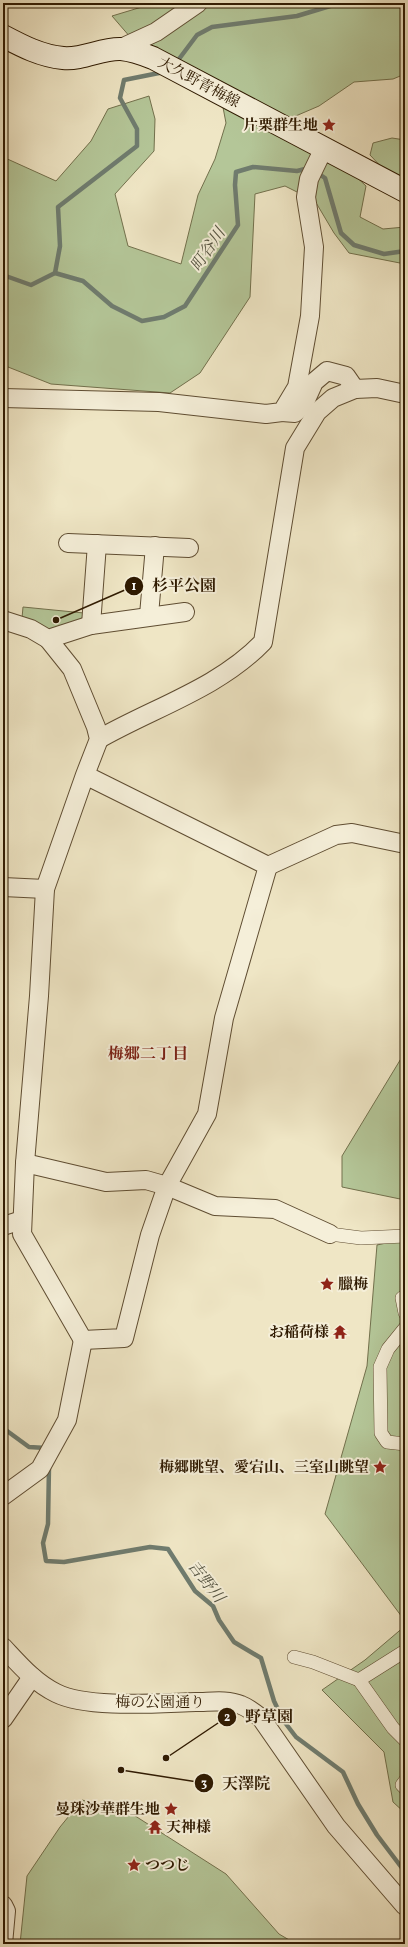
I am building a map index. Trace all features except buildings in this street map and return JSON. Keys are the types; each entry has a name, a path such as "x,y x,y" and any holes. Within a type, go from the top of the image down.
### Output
{"main road":[{"name":"大久野青梅線","path":"3,36 45,55 64,58 78,58 119,49 136,51 173,67 320,155 405,191"}],"street":[{"path":"119,49 156,32 191,5"},
{"path":"282,412 297,387 310,316 314,247 306,197 309,179 320,155"},
{"path":"3,398 159,402 266,414 282,412 295,413 304,404 314,382 327,371 346,376 356,389"},
{"path":"99,739 217,678 250,656 263,642 294,448 317,412 326,402 333,398 356,389 377,388 405,394"},
{"path":"68,543 189,548"},
{"path":"91,625 97,544"},
{"path":"149,615 155,546"},
{"path":"48,639 91,625 149,615 185,612"},
{"path":"3,620 31,629 48,639 72,669 96,727 99,739 85,775 46,889 22,1220 22,1234 83,1340 68,1420 40,1469 3,1496"},
{"path":"85,775 268,866"},
{"path":"83,1340 124,1338 150,1235 167,1186 207,1114 224,1018 268,866 336,835 352,833 405,844"},
{"path":"3,887 46,889"},
{"path":"25,1163 106,1182 146,1180 167,1186 215,1206 276,1209 330,1234 361,1238 405,1236"},
{"path":"3,1226 22,1220"},
{"path":"405,1296 402,1298 405,1312"},
{"path":"405,1328 388,1348 380,1367 380,1398 381,1433 387,1442 405,1444"},
{"name":"梅の公園通り","path":"3,1647 32,1677 56,1693 82,1700 97,1702 159,1703 226,1702 240,1705 253,1711 261,1718 336,1826 405,1906"},
{"path":"359,1680 405,1651"},
{"path":"294,1657 313,1662 359,1680 393,1728 405,1740"},
{"path":"3,1719 32,1677"},
{"path":"405,1781 402,1785 405,1788"},
{"path":"3,1905 6,1911 3,1944"}],"green space":[{"path":"155,3 405,3 405,74 393,79 354,82 319,106 270,127 347,168 366,186 360,217 383,229 405,227 405,264 349,253 334,233 315,201 285,186 255,194 250,297 200,373 170,393 51,384 3,365 3,320 7,299 3,296 3,157 56,181 91,141 108,109 149,96 155,119 154,151 115,194 128,246 181,264 198,195 215,159 226,123 221,97 156,67 112,16"},
{"path":"392,138 405,140 405,192 370,155 373,143"},
{"path":"23,607 84,613 85,623 50,630 22,618"},
{"path":"405,1052 405,1200 342,1187 342,1156"},
{"path":"405,1239 405,1621 325,1514 367,1366 377,1245"},
{"path":"405,1626 405,1813 393,1802 384,1752 322,1690 365,1660"},
{"path":"82,1800 129,1812 226,1874 279,1934 296,1944 20,1944 27,1876 60,1827"}],"waterway":[{"path":"176,63 197,35 212,27 297,16 340,3"},
{"path":"55,273 60,246 58,207 137,146 137,129 120,98 124,80 164,72"},
{"name":"町谷川","path":"3,275 31,285 55,273 83,281 112,306 142,321 164,317 185,306 238,225 235,185 236,172 253,167 297,171 309,168"},
{"name":"町谷川","path":"316,172 325,178 341,233 354,245 384,254 405,251"},
{"name":"吉野川","path":"3,1428 29,1447 46,1448"},
{"name":"吉野川","path":"49,1466 48,1524 43,1543 46,1561 64,1562 150,1547 168,1549 195,1591 213,1606 219,1620 234,1642 261,1658 274,1701 283,1720 296,1737 343,1772 358,1804 377,1835 405,1872"}],"place":[{"name":"片栗群生地","path":"329,125"},
{"name":"杉平公園","path":"56,620"},
{"name":"臘梅","path":"327,1284"},
{"name":"お稲荷様","path":"340,1332"},
{"name":"梅郷眺望、愛宕山、三室山眺望","path":"380,1467"},
{"name":"野草園","path":"166,1758"},
{"name":"天澤院","path":"121,1770"},
{"name":"曼珠沙華群生地","path":"171,1809"},
{"name":"天神様","path":"155,1827"},
{"name":"つつじ","path":"134,1865"}],"district":[{"name":"梅郷二丁目","path":"148,1053"}]}
